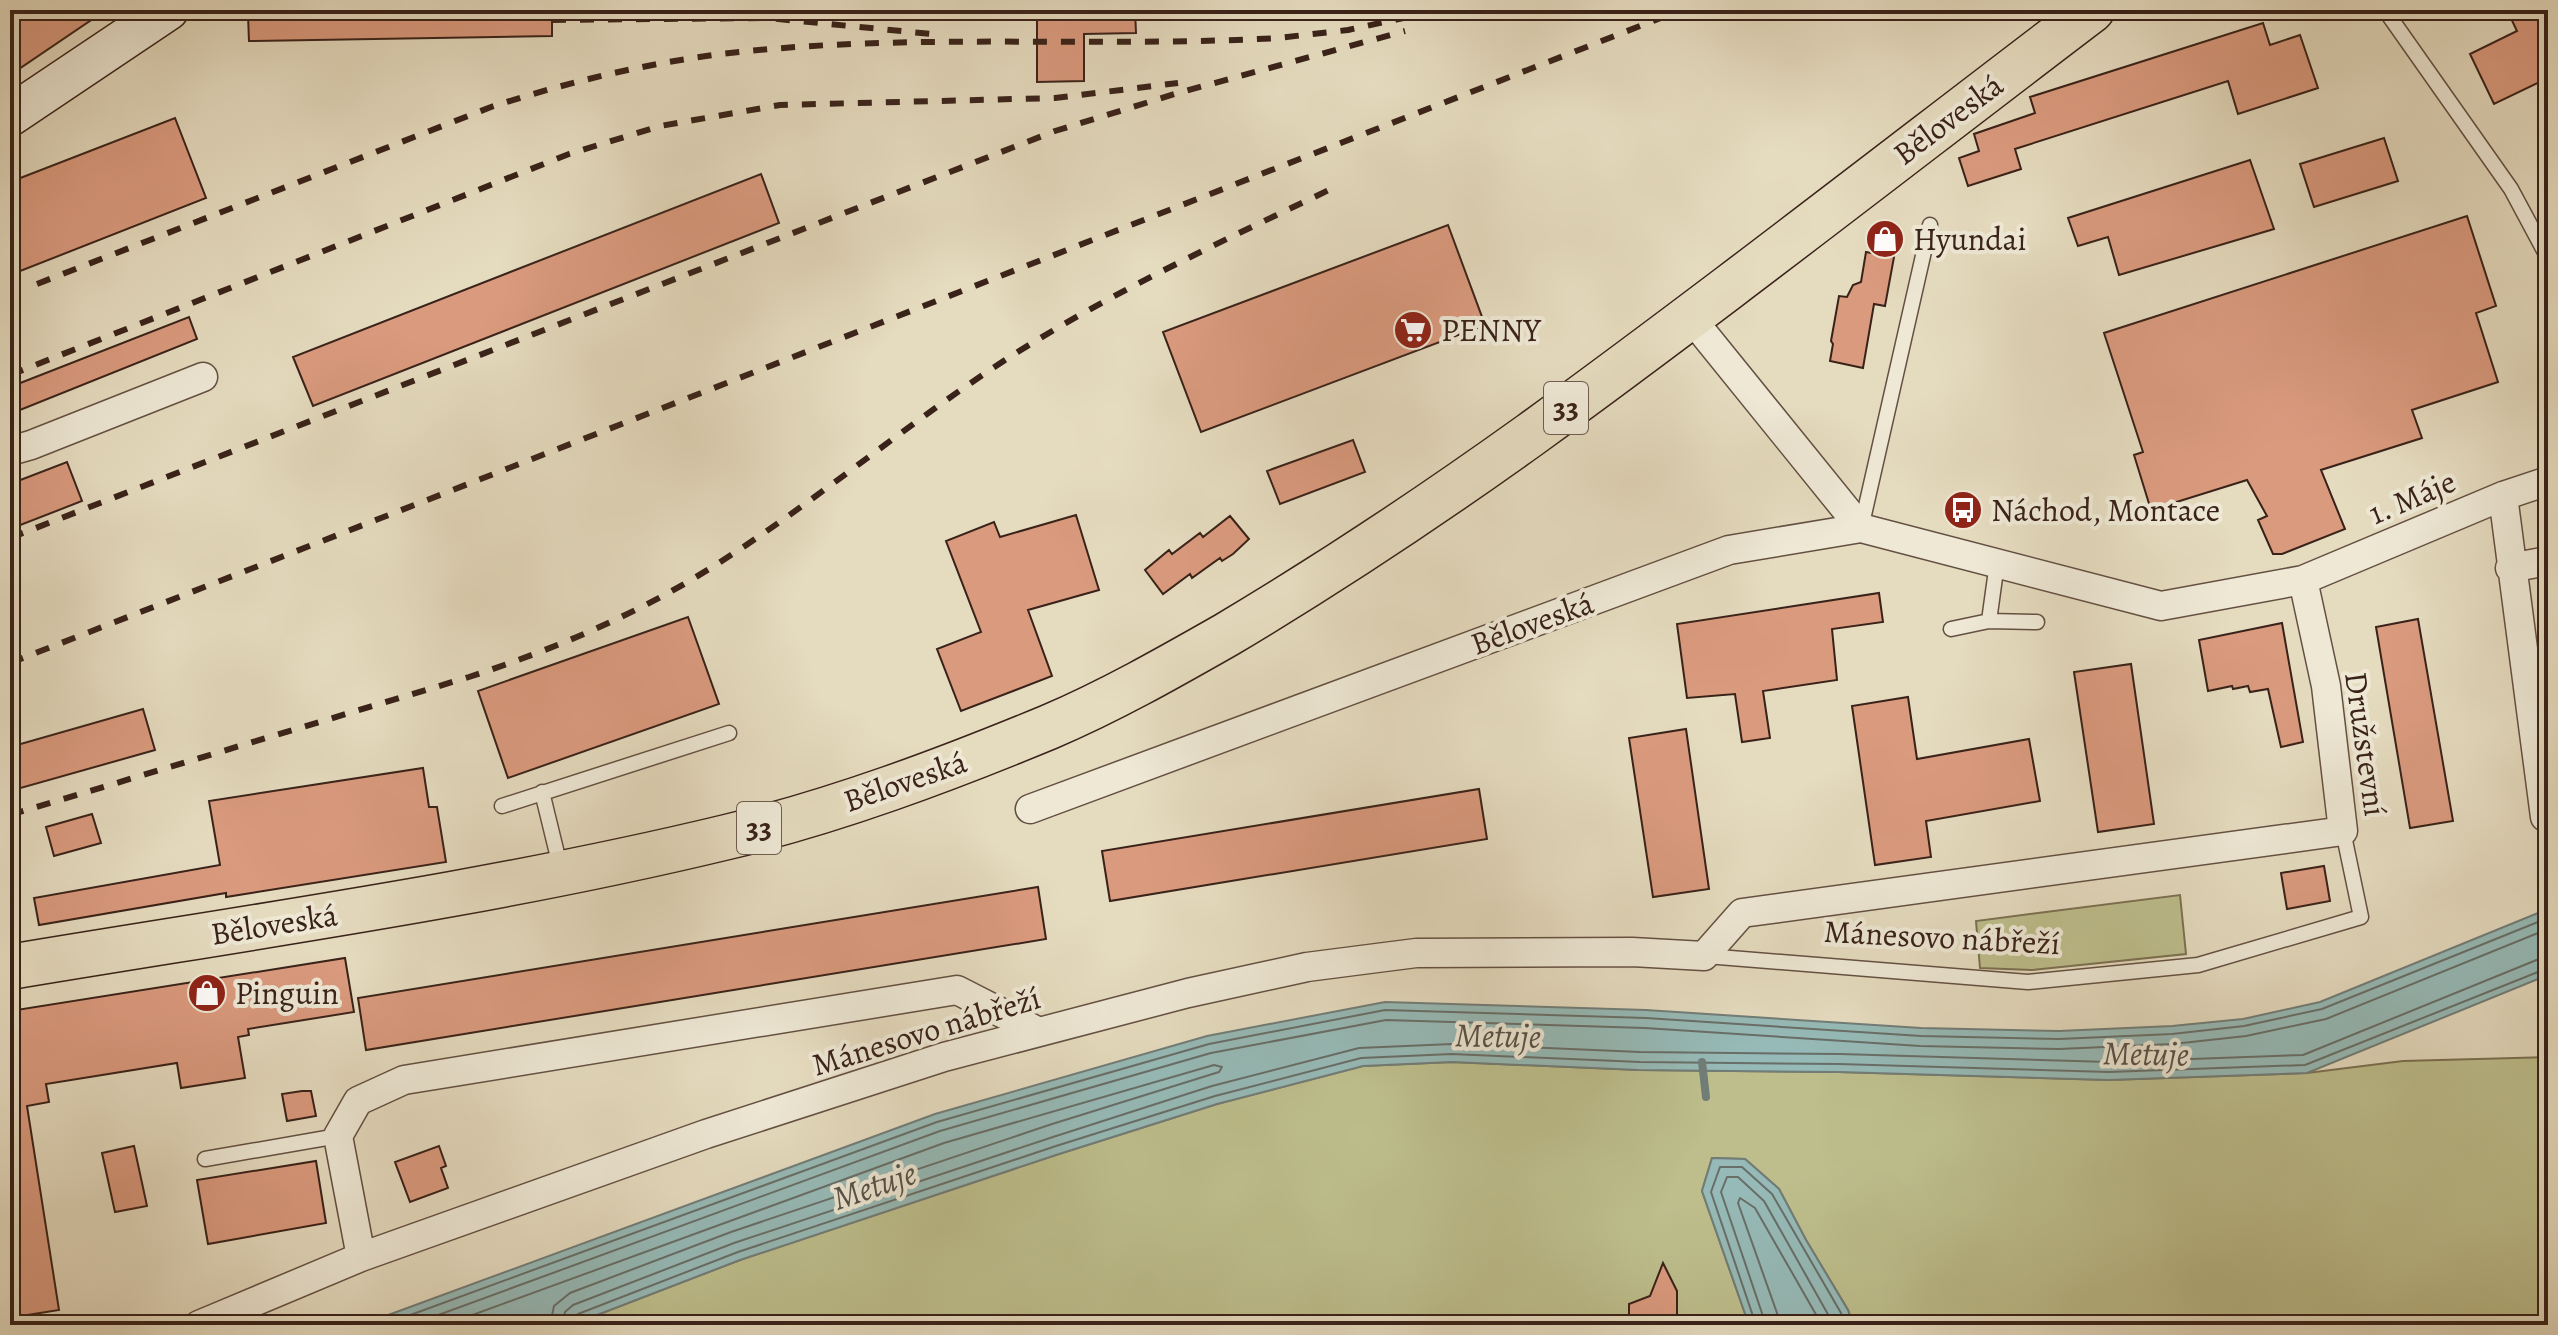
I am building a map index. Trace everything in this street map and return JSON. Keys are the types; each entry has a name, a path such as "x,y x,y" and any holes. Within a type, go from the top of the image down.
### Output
{"main road":[{"path":"10,116 168,10"},
{"name":"Běloveská","path":"10,967 331,915 728,837 807,814 974,757 1054,725 1119,694 1288,598 1442,498 1691,318 1796,234 2092,10"}],"street":[{"path":"1691,318 1861,528"},
{"path":"10,451 203,377"},
{"name":"1. Máje","path":"2303,580 2503,496 2548,481"},
{"path":"2503,496 2510,568 2545,817"},
{"name":"Běloveská","path":"1030,809 1729,550 1861,528 2161,606 2303,580"},
{"path":"2510,568 2548,561"},
{"name":"Družstevní","path":"2303,580 2326,686 2343,831"},
{"name":"Mánesovo nábřeží","path":"199,1325 361,1257 706,1134 944,1057 1188,993 1307,967 1416,953 1632,952 1704,956 1742,913 2343,831"},
{"path":"361,1257 338,1136 358,1101 404,1080 957,990 1039,1032"}],"lane":[{"path":"2385,10 2511,189 2548,258"},
{"path":"1861,528 1930,225"},
{"path":"1989,621 1997,563"},
{"path":"1951,629 1989,621 2037,622"},
{"path":"502,806 729,733"},
{"path":"542,792 561,872"},
{"name":"Družstevní","path":"2343,831 2361,917"},
{"name":"Mánesovo nábřeží","path":"1704,956 2028,982 2198,965 2361,917"},
{"path":"205,1159 338,1136"}],"green space":[{"path":"2180,895 2186,954 2032,970 1980,968 1976,921"},
{"path":"2548,1057 2548,1325 1853,1325 1848,1310 1779,1189 1745,1159 1712,1158 1702,1191 1749,1325 571,1325 740,1260 1059,1154 1217,1104 1363,1066 1452,1062 1639,1070 2109,1080 2307,1073 2403,1061"}],"water":[{"name":"Metuje","path":"2548,909 2548,975 2307,1073 2109,1080 1639,1070 1452,1062 1363,1066 1217,1104 1059,1154 740,1260 571,1325 361,1325 935,1114 1207,1036 1385,1002 1646,1010 1921,1028 2059,1031 2172,1026 2243,1019 2320,1002"},
{"path":"1712,1158 1745,1159 1779,1189 1848,1310 1853,1325 1749,1325 1702,1191"}],"building":[{"path":"10,10 106,10 10,75"},
{"path":"552,10 552,36 249,41 248,15"},
{"path":"1037,10 1135,10 1136,33 1084,34 1084,81 1037,82"},
{"path":"2507,10 2548,10 2548,78 2494,104 2470,54 2517,31"},
{"path":"2263,23 2270,45 2300,35 2318,88 2238,114 2228,81 2015,149 2021,169 1968,186 1959,158 1979,151 1974,134 2035,113 2030,97"},
{"path":"175,118 206,198 10,275 10,182"},
{"path":"2384,138 2398,181 2314,207 2300,164"},
{"path":"2250,160 2274,229 2119,275 2108,237 2078,246 2068,218"},
{"path":"761,174 779,223 313,406 293,357"},
{"path":"2467,216 2496,306 2476,313 2498,382 2412,410 2422,438 2321,470 2345,529 2282,554 2273,554 2258,520 2267,516 2247,480 2151,510 2134,455 2143,452 2104,333"},
{"path":"1448,225 1485,325 1201,432 1163,332"},
{"path":"1866,252 1894,257 1885,306 1874,304 1863,368 1830,361 1839,296 1847,297 1853,285 1861,282"},
{"path":"189,317 197,339 10,414 10,387"},
{"path":"1353,440 1365,472 1280,504 1267,471"},
{"path":"67,462 82,501 10,529 10,484"},
{"path":"1076,515 1099,590 1028,610 1052,676 961,711 937,649 981,632 946,541 994,522 1000,537"},
{"path":"1230,516 1249,539 1233,554 1222,561 1220,558 1192,578 1190,574 1163,594 1145,570 1169,550 1172,554 1200,533 1203,537"},
{"path":"1879,593 1883,622 1832,629 1837,680 1763,691 1770,738 1742,742 1735,694 1687,698 1677,624"},
{"path":"688,617 719,704 508,778 478,691"},
{"path":"2418,619 2453,821 2410,828 2376,627"},
{"path":"2282,623 2303,742 2281,747 2268,689 2250,692 2248,686 2233,689 2232,686 2208,691 2199,640"},
{"path":"2131,664 2154,824 2098,832 2074,672"},
{"path":"1908,697 1917,759 2029,739 2040,801 1926,821 1931,857 1875,865 1852,706"},
{"path":"143,709 155,750 10,791 10,747"},
{"path":"1686,729 1709,889 1653,897 1629,738"},
{"path":"423,768 429,807 437,807 446,862 226,897 226,893 39,925 34,898 220,865 209,801"},
{"path":"1479,789 1487,839 1110,901 1102,851"},
{"path":"92,814 101,843 54,856 46,827"},
{"path":"2324,866 2330,901 2287,909 2281,873"},
{"path":"1038,887 1046,939 366,1050 358,998"},
{"path":"345,958 354,1012 248,1029 249,1035 238,1037 245,1078 181,1088 177,1063 46,1084 49,1102 27,1106 59,1310 15,1317 10,1282 10,1011"},
{"path":"311,1091 316,1116 287,1121 282,1094"},
{"path":"134,1146 147,1206 115,1212 102,1153"},
{"path":"439,1146 446,1166 441,1168 448,1188 410,1202 395,1162"},
{"path":"316,1161 326,1223 208,1244 197,1180"},
{"path":"1663,1263 1677,1291 1677,1325 1629,1325 1629,1304 1650,1296"}],"waterway":[{"path":"1702,1062 1706,1097"}],"railway":[{"path":"1135,13 1261,10"},
{"path":"37,284 491,107 645,67 708,56 806,46 1278,38 1348,30 1440,10"},
{"path":"10,663 1681,10"},
{"path":"908,15 1037,14"},
{"path":"552,20 768,18 931,34"},
{"path":"10,538 1055,131 1178,93 1405,31"},
{"path":"10,375 569,154 660,126 780,105 1055,98 1178,83"},
{"path":"10,815 469,677 613,621 669,593 734,553 955,394 1034,342 1161,272 1335,187"}],"place":[{"name":"Hyundai","path":"1885,239"},
{"name":"PENNY","path":"1413,330"},
{"name":"Náchod, Montace","path":"1963,510"},
{"name":"Pinguin","path":"207,993"}]}
